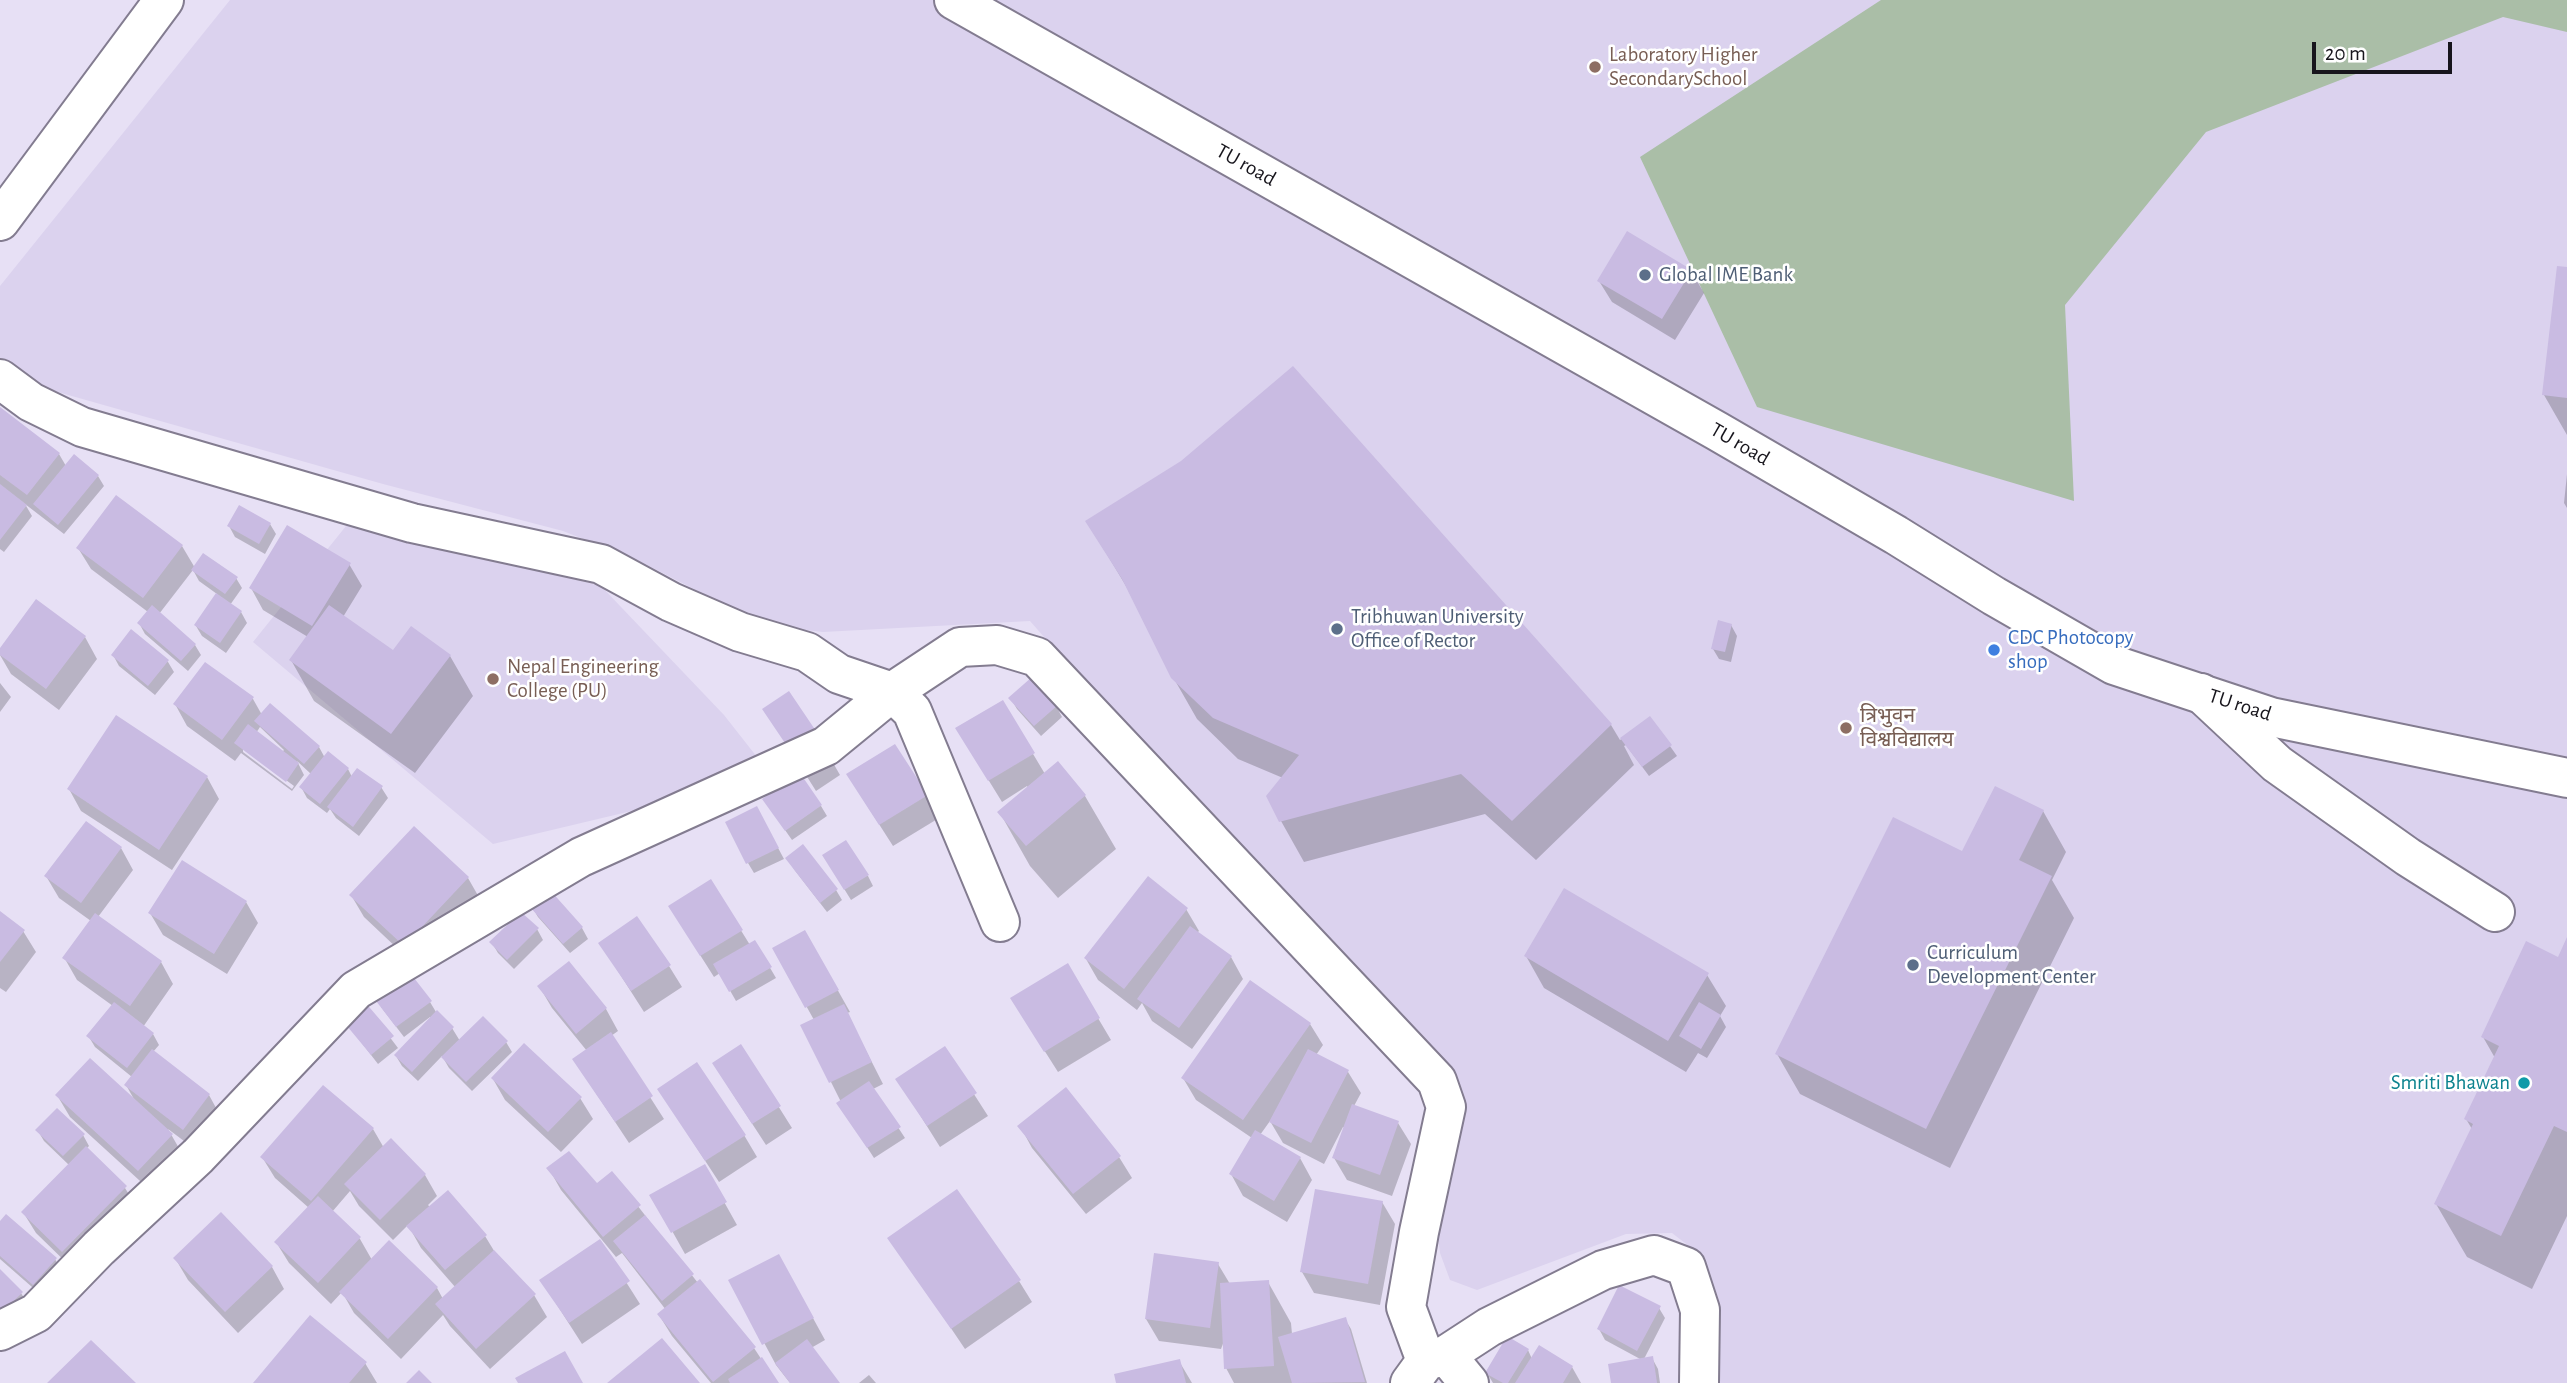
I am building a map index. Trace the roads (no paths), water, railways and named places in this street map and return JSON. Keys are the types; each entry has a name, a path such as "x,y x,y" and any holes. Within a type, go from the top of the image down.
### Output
{"street":[{"path":"0,221 164,0"},
{"name":"TU road","path":"954,0 1717,431 2114,665 2272,717 2567,778"},
{"path":"0,379 31,402 82,427 412,523 601,564 705,617 740,632 807,652 839,674 892,692 912,711 1000,922"},
{"path":"0,1331 36,1313 99,1248 198,1156 356,990 581,857 826,746 892,692 960,647 997,645 1037,657 1437,1081 1446,1107 1406,1307 1438,1370 1489,1327 1603,1270 1654,1255 1686,1268 1700,1310 1699,1383"},
{"path":"2201,692 2277,764 2408,857 2495,912"}],"place":[{"name":"Laboratory Higher SecondarySchool","path":"1595,67"},
{"name":"Global IME Bank","path":"1645,275"},
{"name":"Tribhuwan University Office of Rector","path":"1337,629"},
{"name":"CDC Photocopy shop","path":"1994,650"},
{"name":"Nepal Engineering College (PU)","path":"493,679"},
{"name":"त्रिभुवन विश्वविद्यालय","path":"1846,728"},
{"name":"Curriculum Development Center","path":"1913,965"},
{"name":"Smriti Bhawan","path":"2524,1083"}]}
